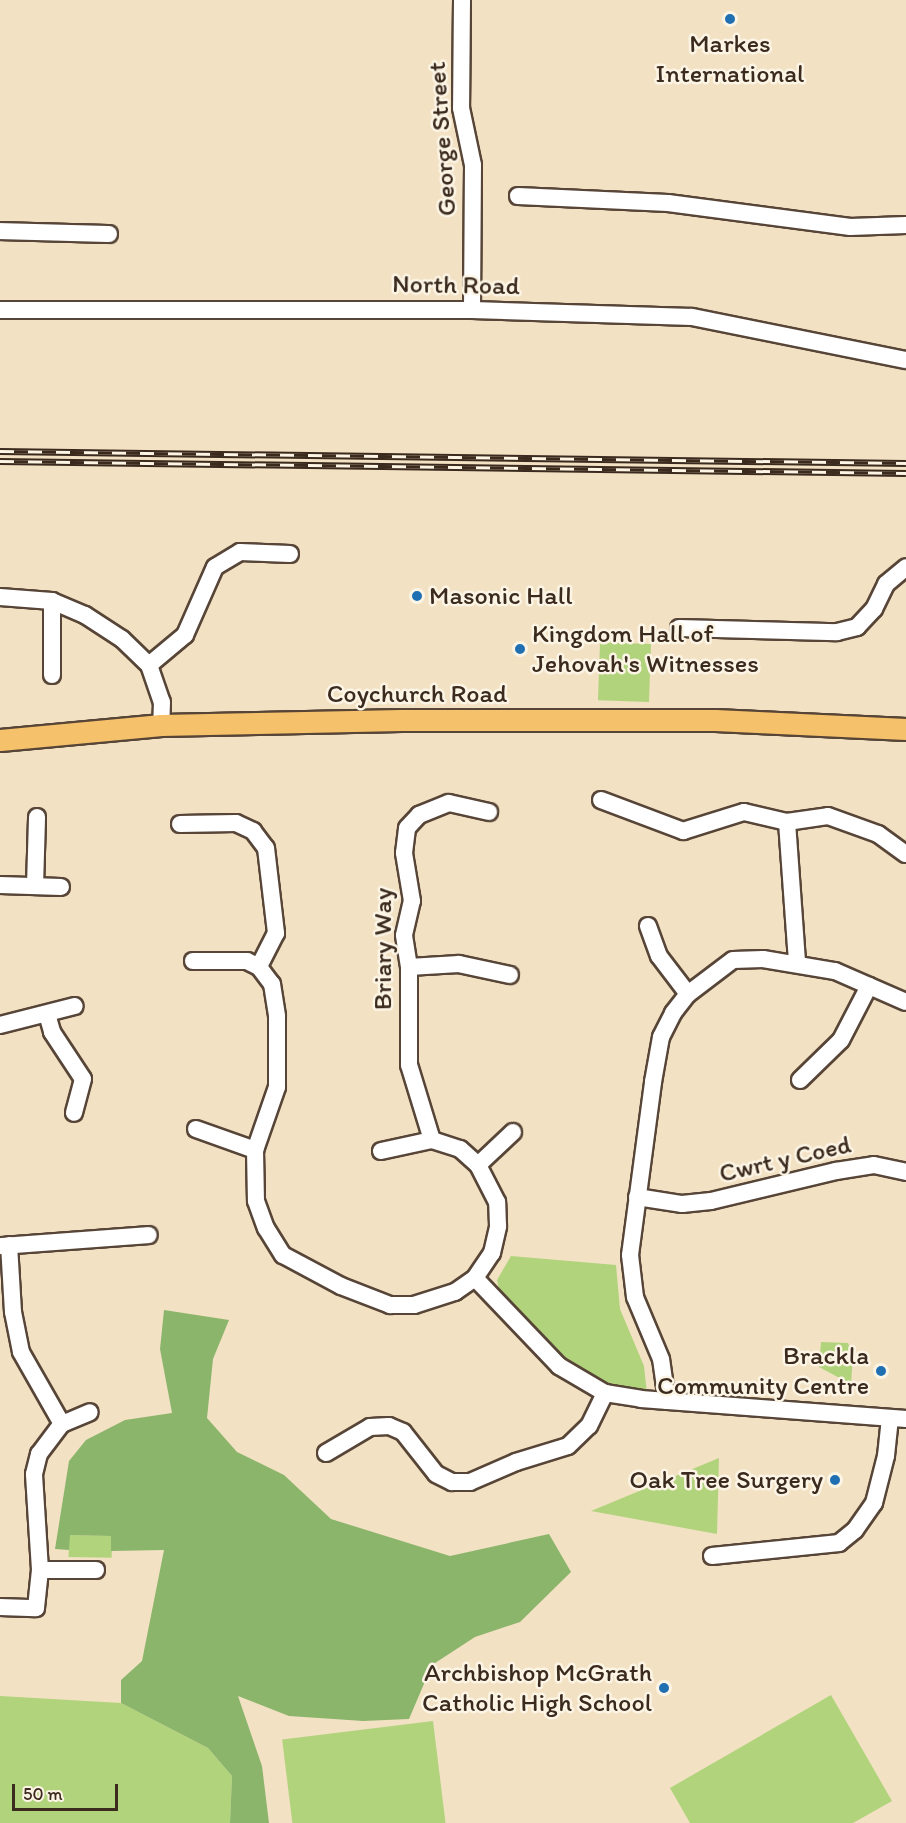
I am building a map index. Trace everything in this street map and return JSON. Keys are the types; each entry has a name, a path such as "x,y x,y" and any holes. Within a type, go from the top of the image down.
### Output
{"main road":[{"name":"Coychurch Road","path":"0,740 161,725 401,720 714,720 906,729"}],"street":[{"name":"George Street","path":"462,0 461,108 473,165 472,310"},
{"path":"518,196 668,203 850,227 906,225"},
{"path":"0,231 109,234"},
{"name":"North Road","path":"0,309 472,310 692,317 906,360"},
{"path":"149,665 185,635 214,567 240,552 290,554"},
{"path":"680,628 837,632 857,627 874,609 886,584 906,567"},
{"path":"0,597 52,601 85,615 122,639 149,665 162,702 161,725"},
{"path":"52,601 52,675"},
{"path":"601,800 683,831 744,812 787,822 828,816 878,834 906,854"},
{"name":"Briary Way","path":"432,1140 409,1065 409,967 404,935 412,901 404,853 407,828 419,815 449,803 489,812"},
{"path":"35,886 37,817"},
{"path":"787,822 797,963"},
{"path":"180,824 236,823 253,831 266,848 276,933 259,967"},
{"path":"0,885 61,887"},
{"path":"648,926 659,956 688,994"},
{"path":"193,961 225,959 248,961 259,967 275,995 277,1088 255,1150 256,1201 266,1228 283,1255 351,1290 396,1306 438,1299 475,1278 492,1253 498,1226 497,1202 478,1165 460,1149 432,1140 381,1151"},
{"path":"667,1401 661,1359 635,1297 631,1278 637,1197 661,1037 688,994 733,960 797,963 835,971 906,1002"},
{"path":"409,967 459,964 510,975"},
{"path":"800,1080 842,1040 869,986"},
{"path":"0,1025 75,1006"},
{"path":"47,1014 52,1032 83,1079 74,1113"},
{"path":"196,1129 255,1150"},
{"path":"478,1165 513,1132"},
{"name":"Cwrt y Coed","path":"637,1197 682,1204 711,1201 836,1171 874,1165 906,1172"},
{"path":"62,1424 21,1352 5,1246 149,1235"},
{"path":"475,1278 559,1366 605,1393 667,1401 898,1419 874,1503 855,1530 839,1543 712,1556"},
{"path":"326,1454 370,1427 389,1426 403,1432 436,1474 452,1482 470,1482 516,1462 568,1446 590,1426 605,1393"},
{"path":"0,1607 36,1608 40,1570 34,1474 39,1454 62,1424 90,1412"},
{"path":"40,1570 96,1570"}],"green space":[{"path":"600,642 651,644 649,702 598,700"},
{"path":"511,1256 616,1265 620,1309 644,1366 647,1394 611,1388 584,1375 500,1294 497,1280"},
{"path":"164,1310 229,1320 213,1359 207,1418 237,1452 284,1475 331,1519 450,1556 549,1534 571,1572 520,1622 475,1637 432,1665 409,1719 363,1721 289,1716 238,1696 262,1766 269,1823 230,1823 232,1776 208,1748 121,1703 121,1680 142,1661 164,1550 111,1551 111,1536 70,1535 69,1550 55,1549 69,1461 86,1440 125,1420 172,1413 160,1349"},
{"path":"821,1342 848,1343 853,1355 851,1384 819,1367"},
{"path":"719,1458 717,1534 591,1511"},
{"path":"69,1535 112,1536 112,1558 69,1557"},
{"path":"831,1695 892,1801 853,1823 690,1823 670,1788"},
{"path":"0,1696 121,1703 208,1748 232,1776 230,1823 0,1823"},
{"path":"433,1721 446,1823 292,1823 282,1740"}],"railway":[{"path":"0,451 906,463"},
{"path":"0,461 906,473"}],"place":[{"name":"Markes International","path":"730,19"},
{"name":"Masonic Hall","path":"417,596"},
{"name":"Kingdom Hall of Jehovah's Witnesses","path":"520,649"},
{"name":"Brackla Community Centre","path":"881,1371"},
{"name":"Oak Tree Surgery","path":"835,1480"},
{"name":"Archbishop McGrath Catholic High School","path":"664,1688"}]}
